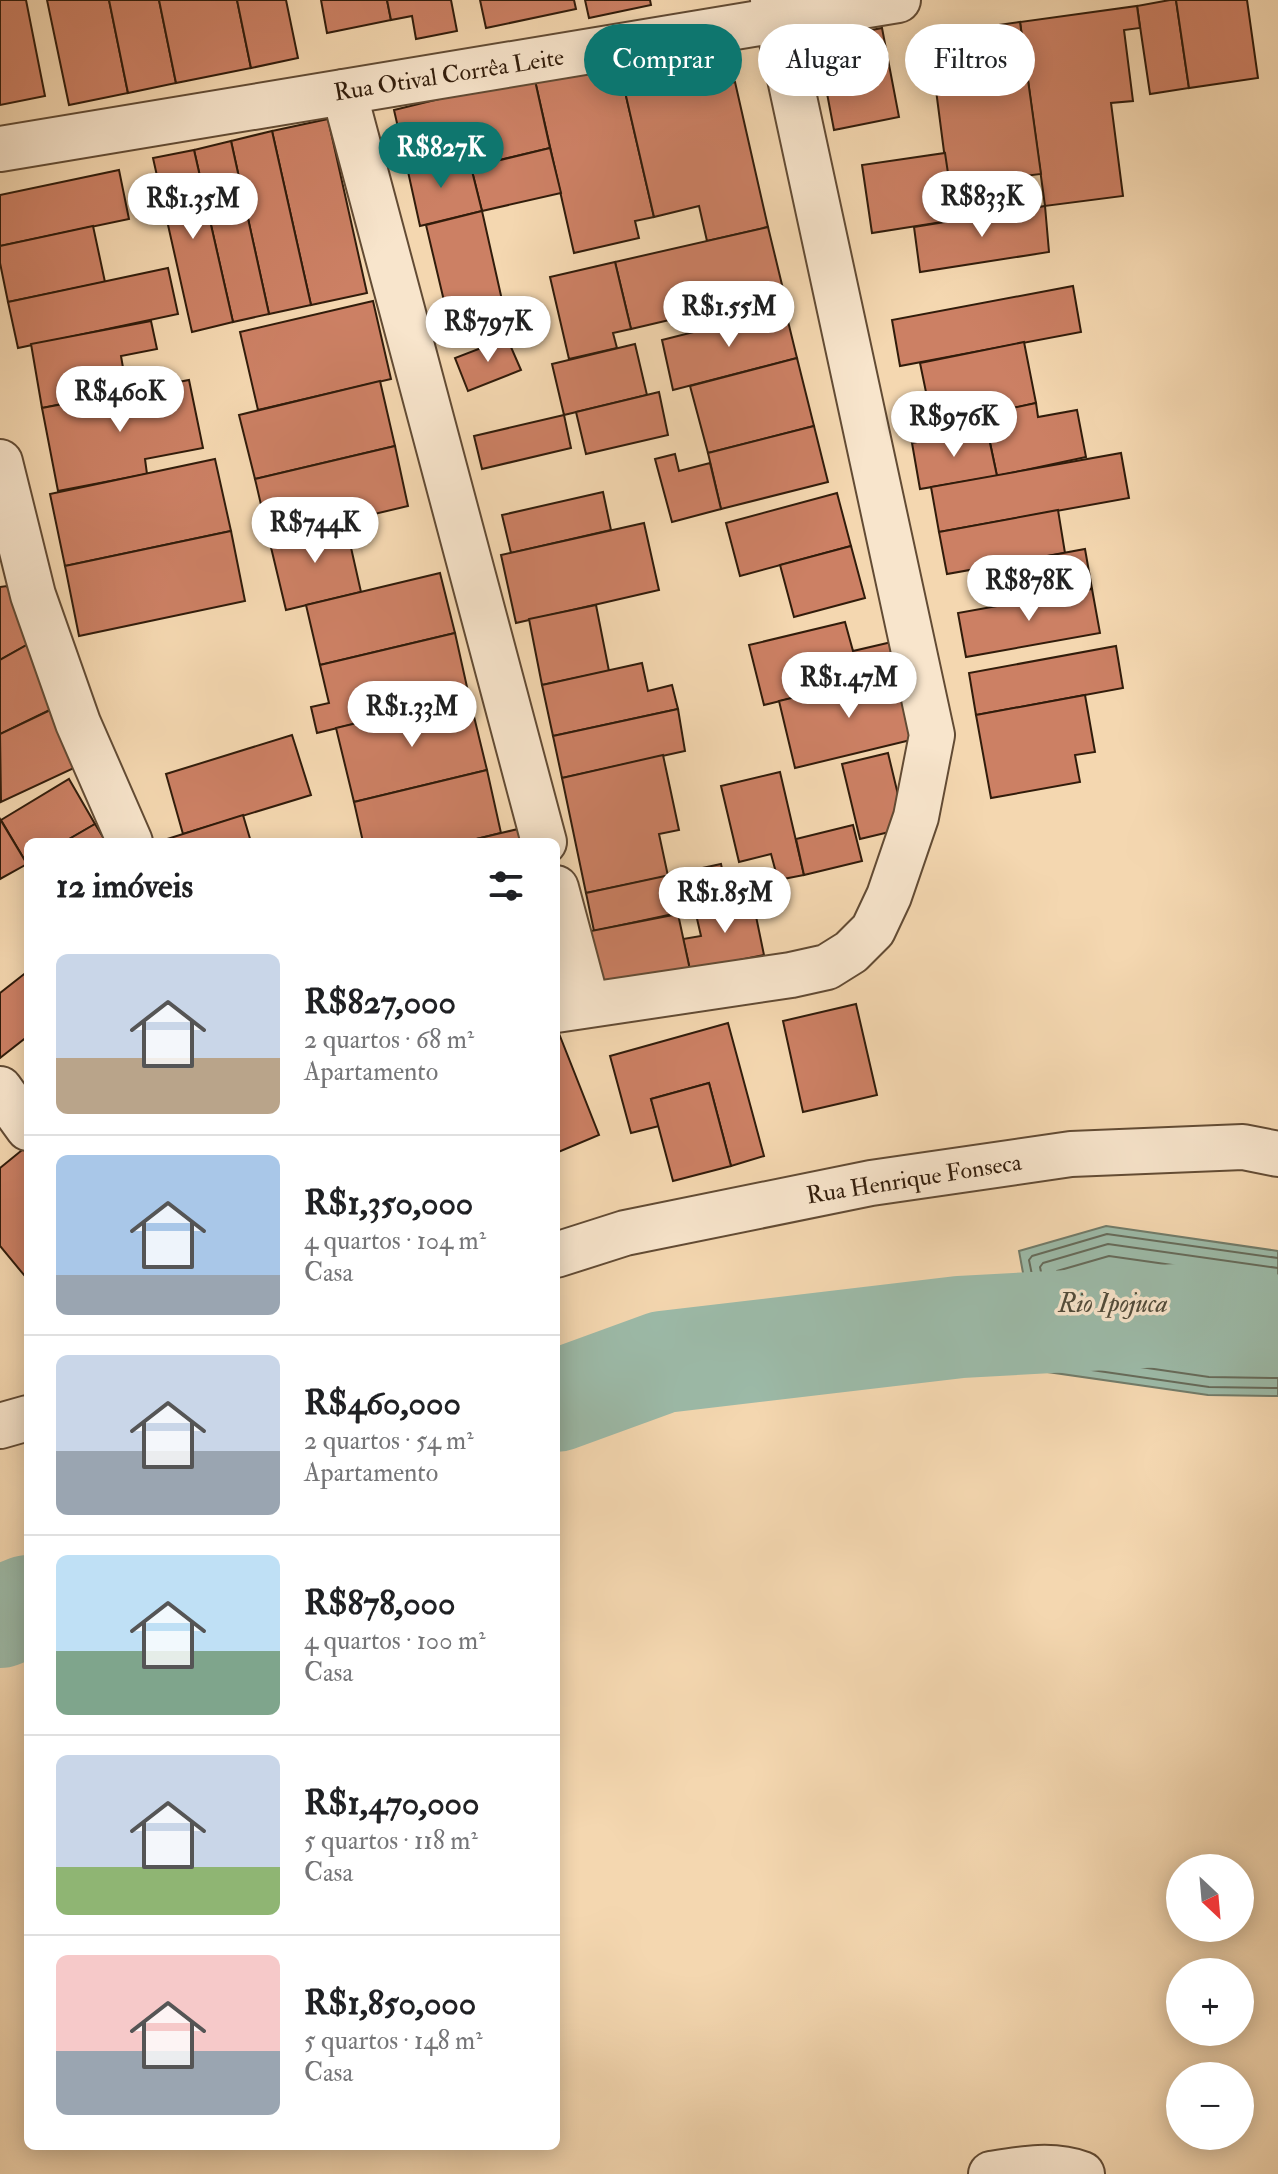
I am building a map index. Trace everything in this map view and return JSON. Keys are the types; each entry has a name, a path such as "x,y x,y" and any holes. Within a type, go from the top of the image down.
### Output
{"street":[{"name":"Rua Otival Corrêa Leite","path":"0,149 344,92 776,10 898,0"},
{"path":"560,920 571,1007 827,967 851,952 873,930 889,896 916,817 932,735 776,10"},
{"path":"344,92 543,838"},
{"path":"0,462 33,595 78,723 128,838"},
{"path":"0,1089 24,1122"},
{"name":"Rua Henrique Fonseca","path":"560,1254 625,1233 871,1183 1071,1154 1243,1147 1278,1154"},
{"path":"0,1426 24,1419"},
{"path":"991,2174 1031,2167 1082,2174"}],"water":[{"name":"Rio Ipojuca","path":"1106,1226 1278,1251 1278,1396 1208,1395 1041,1371 1019,1251"}],"building":[{"path":"0,0 26,0 45,96 0,105"},
{"path":"47,0 109,0 128,93 69,105"},
{"path":"109,0 159,0 176,83 128,93"},
{"path":"159,0 237,0 251,68 176,83"},
{"path":"237,0 286,0 298,58 251,68"},
{"path":"321,0 387,0 391,20 327,33"},
{"path":"387,0 451,0 457,31 416,39 412,16 391,20"},
{"path":"480,0 574,0 576,9 486,28"},
{"path":"585,0 650,0 651,5 589,18"},
{"path":"1176,0 1189,88 1150,94 1137,6"},
{"path":"1176,0 1247,0 1258,78 1189,88"},
{"path":"1137,6 1140,28 1124,30 1133,101 1111,103 1123,196 1045,206 1030,96 1035,96 1035,24 1020,22"},
{"path":"584,65 584,96 626,96 654,217 635,221 639,238 574,253 534,76"},
{"path":"889,65 899,117 834,130 828,96 889,96"},
{"path":"534,76 550,148 471,167 466,144 405,158 394,110"},
{"path":"626,96 738,96 768,227 707,241 699,206 654,217"},
{"path":"937,96 1030,96 1041,174 1008,178 1013,212 997,214 992,184 949,190"},
{"path":"328,119 367,293 311,305 272,131"},
{"path":"272,131 311,305 269,314 231,141"},
{"path":"231,141 269,314 233,322 194,150"},
{"path":"550,148 561,193 482,211 471,167"},
{"path":"194,150 233,322 192,332 153,158"},
{"path":"438,150 443,173 471,167 482,211 420,226 405,158"},
{"path":"945,153 955,220 872,233 862,165"},
{"path":"119,170 129,219 0,246 0,195"},
{"path":"1045,206 1049,252 920,272 914,227"},
{"path":"482,211 504,309 449,322 426,225"},
{"path":"93,226 105,282 8,302 0,263 0,246"},
{"path":"768,227 784,293 631,329 615,262"},
{"path":"615,262 631,329 613,333 617,348 569,359 550,277"},
{"path":"168,268 178,314 18,348 8,302"},
{"path":"1073,286 1081,332 900,366 892,320"},
{"path":"373,301 391,379 258,410 240,332"},
{"path":"785,309 797,358 673,390 662,340"},
{"path":"151,321 157,349 121,356 127,391 42,408 31,344"},
{"path":"507,338 521,370 468,391 455,358"},
{"path":"1024,342 1036,403 933,426 920,363"},
{"path":"635,344 647,395 564,415 552,364"},
{"path":"797,358 814,426 708,453 690,386"},
{"path":"189,380 203,448 145,459 147,474 58,491 42,408"},
{"path":"380,381 395,446 255,479 239,415"},
{"path":"659,392 668,435 586,454 576,412"},
{"path":"1036,403 1038,417 1077,410 1086,457 997,476 984,414"},
{"path":"564,415 571,448 482,469 474,436"},
{"path":"814,426 828,482 721,509 708,453"},
{"path":"987,429 997,476 920,489 912,443"},
{"path":"395,446 408,506 269,539 255,479"},
{"path":"1121,453 1129,498 939,532 931,487"},
{"path":"675,454 679,471 710,463 721,509 672,522 655,459"},
{"path":"215,459 231,531 65,566 50,494"},
{"path":"603,492 611,530 511,553 502,515"},
{"path":"837,493 851,546 740,576 726,523"},
{"path":"1058,510 1065,553 947,574 939,532"},
{"path":"345,521 361,592 286,610 269,539"},
{"path":"644,523 659,590 516,623 501,555"},
{"path":"231,531 245,601 79,636 65,566"},
{"path":"851,546 865,598 794,617 780,565"},
{"path":"1085,549 1092,589 996,606 988,567"},
{"path":"440,573 455,633 320,665 306,605"},
{"path":"7,586 32,642 0,660 0,587"},
{"path":"1092,589 1100,633 966,657 958,613"},
{"path":"596,605 609,671 542,685 529,619"},
{"path":"845,622 853,651 896,641 903,671 764,705 749,645"},
{"path":"455,633 469,696 317,733 311,707 329,703 320,665"},
{"path":"32,642 60,705 0,734 0,660"},
{"path":"1116,646 1123,688 976,715 969,673"},
{"path":"642,663 648,691 672,685 678,709 553,736 542,685"},
{"path":"903,671 919,738 795,768 779,701"},
{"path":"1085,695 1095,752 1075,755 1080,782 991,798 976,715"},
{"path":"469,696 487,770 354,802 336,728"},
{"path":"65,703 91,760 1,802 0,734"},
{"path":"678,709 685,751 562,778 553,736"},
{"path":"292,735 311,795 183,834 166,774"},
{"path":"888,753 906,828 860,839 842,764"},
{"path":"663,755 679,830 659,834 668,876 586,893 562,778"},
{"path":"487,770 501,833 480,838 362,838 354,802"},
{"path":"780,772 804,875 778,880 771,854 739,862 721,786"},
{"path":"69,779 95,824 71,838 24,838 24,859 1,820"},
{"path":"243,815 250,838 170,838"},
{"path":"0,819 24,859 24,866 0,879"},
{"path":"95,824 104,838 71,838"},
{"path":"853,825 862,861 804,875 796,839"},
{"path":"518,829 520,838 480,838"},
{"path":"721,864 729,902 594,931 586,893"},
{"path":"765,870 774,913 756,917 747,873"},
{"path":"752,897 764,955 690,970 683,939 701,936 695,910"},
{"path":"678,914 690,970 599,990 586,932"},
{"path":"24,974 24,1039 0,1058 0,993"},
{"path":"856,1004 877,1095 803,1112 783,1021"},
{"path":"728,1023 764,1156 731,1166 709,1083 651,1099 659,1126 631,1133 610,1056"},
{"path":"560,1036 599,1135 560,1151"},
{"path":"709,1083 731,1166 673,1181 651,1099"},
{"path":"24,1148 24,1275 0,1246 0,1168"}],"waterway":[{"name":"Rio Ipojuca","path":"560,1400 663,1362 960,1327 1197,1314 1278,1326"},
{"name":"Rio Ipojuca","path":"0,1617 24,1608"}]}
